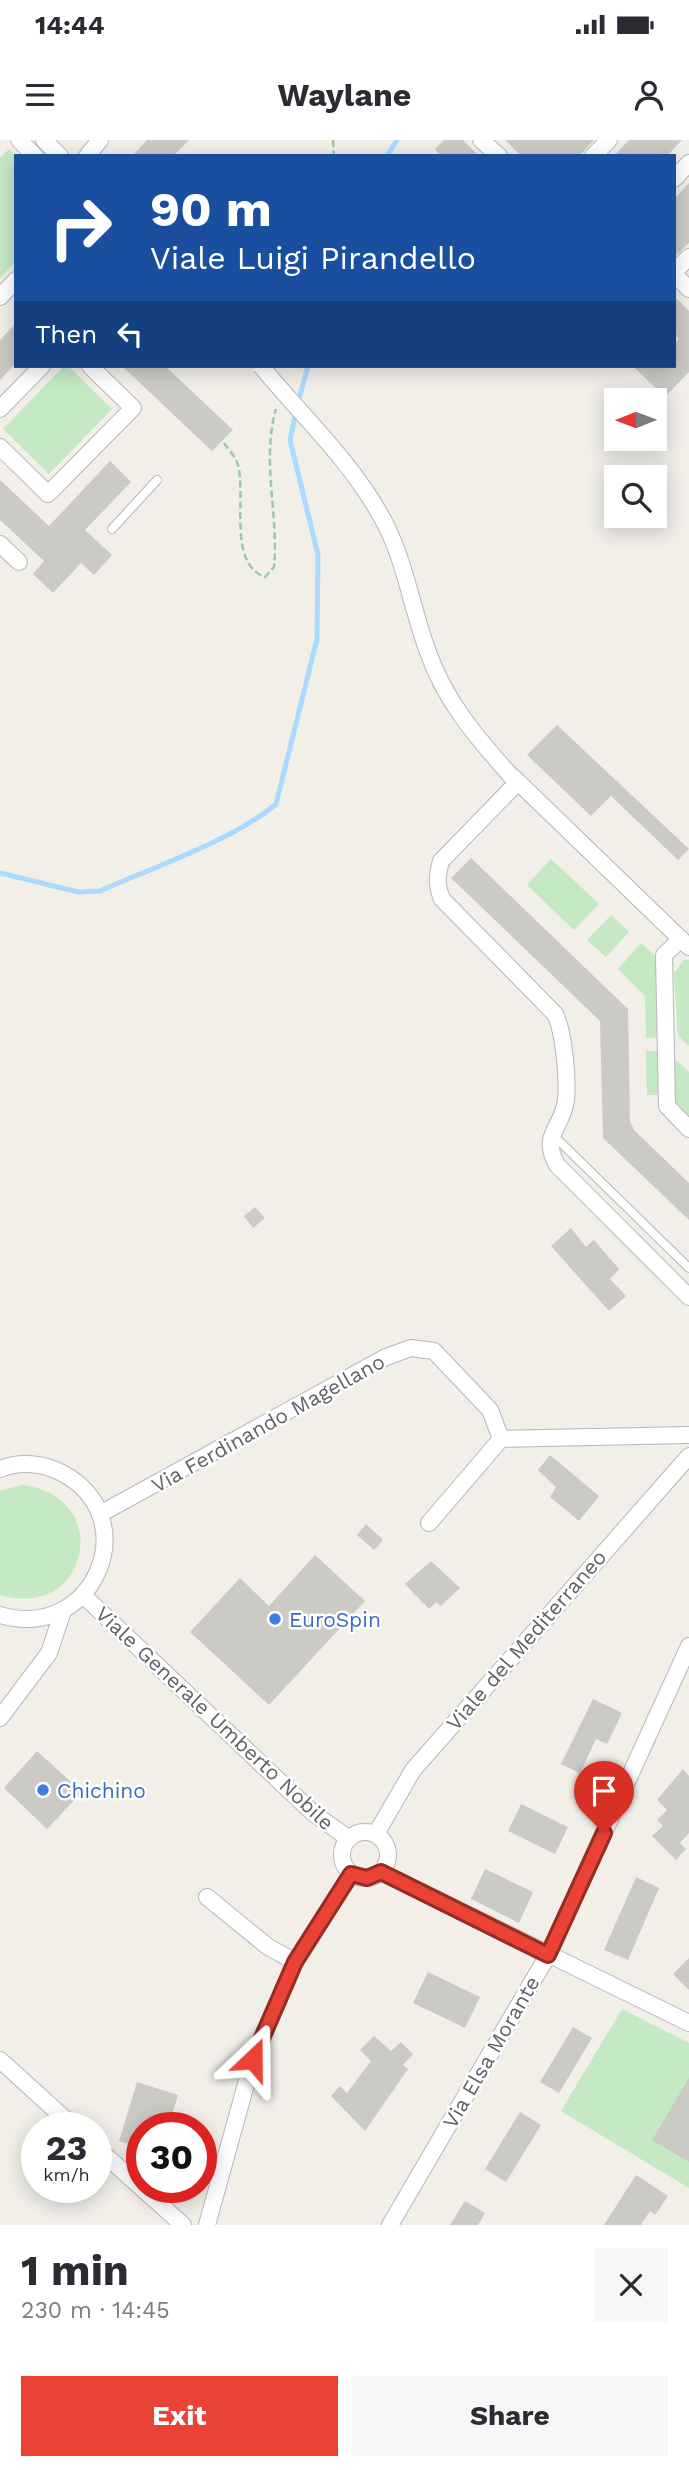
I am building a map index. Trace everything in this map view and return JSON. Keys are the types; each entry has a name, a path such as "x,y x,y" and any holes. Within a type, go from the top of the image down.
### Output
{"street":[{"path":"19,140 33,154"},
{"path":"44,140 58,154"},
{"path":"89,154 100,140"},
{"path":"481,140 497,154"},
{"path":"595,154 609,140"},
{"path":"676,177 689,163"},
{"path":"676,271 689,257"},
{"path":"676,275 689,289"},
{"path":"0,297 14,282"},
{"path":"0,409 40,368"},
{"path":"0,447 48,494 133,408 92,368"},
{"path":"263,368 358,478 376,508 400,559 428,653 449,700 514,779 685,943 664,955 667,1106 689,1129"},
{"path":"0,544 19,562"},
{"path":"514,779 441,861 437,882 442,899 555,1014 561,1026 566,1099 561,1120 549,1140 550,1152 557,1166 689,1297"},
{"name":"Via Ferdinando Magellano","path":"100,1514 386,1357 411,1349 434,1351 490,1410 497,1423 500,1439"},
{"path":"429,1523 500,1439 689,1435"},
{"name":"Viale del Mediterraneo","path":"376,1834 413,1770 689,1456"},
{"path":"0,1469 30,1464 52,1468 72,1479 89,1494 100,1514 104,1535 103,1557 96,1578 83,1596 63,1611 40,1619 16,1620 0,1615"},
{"name":"Viale Generale Umberto Nobile","path":"83,1596 313,1813 348,1838"},
{"path":"0,1718 48,1653 63,1611"},
{"name":"Via Elsa Morante","path":"390,2225 548,1955 689,1646"},
{"path":"361,1832 376,1834 388,1852 381,1872 367,1878 351,1874 342,1861 344,1845 348,1838 361,1832"},
{"path":"381,1872 689,2023"},
{"path":"208,2225 253,2059 295,1962 351,1874"},
{"path":"207,1898 267,1946 295,1962"},
{"path":"0,2060 57,2112"},
{"path":"112,2161 183,2225"}],"lane":[{"path":"111,529 157,480"},
{"path":"552,1134 689,1268"}],"path":[{"path":"224,443 237,462 244,557 253,573 265,577 274,568 276,547 270,470 271,425 278,402"}],"green space":[{"path":"9,149 14,154 14,263 0,278 0,158"},
{"path":"62,368 70,368 112,409 49,474 3,429"},
{"path":"551,859 599,904 574,930 527,885"},
{"path":"611,915 629,932 606,957 587,940"},
{"path":"641,943 656,957 658,1038 646,1038 645,996 618,969"},
{"path":"684,960 689,960 689,1046 678,1036 674,973"},
{"path":"646,1051 659,1051 660,1095 647,1095"},
{"path":"674,1058 689,1072 689,1116 675,1102"},
{"path":"22,1485 52,1494 71,1511 80,1532 79,1554 70,1575 54,1591 30,1598 0,1595 0,1491"},
{"path":"622,2009 689,2043 689,2188 561,2111"}],"building":[{"path":"147,140 189,140 175,154 134,154"},
{"path":"444,140 463,140 477,154 439,154 435,149"},
{"path":"505,140 594,140 581,154 519,154"},
{"path":"629,140 682,140 669,154 616,154"},
{"path":"689,183 689,243 676,255 676,197"},
{"path":"676,298 689,311 689,372 667,395 667,388 656,388 635,368 676,368 676,342 679,339 676,335"},
{"path":"14,325 14,365 0,380 0,340"},
{"path":"124,368 167,368 233,430 212,451"},
{"path":"110,461 131,482 85,530 112,555 94,575 81,563 53,593 33,574 44,561 0,520 0,480 49,526"},
{"path":"557,725 689,849 678,860 611,796 591,816 527,755"},
{"path":"471,858 628,1009 630,1121 634,1130 689,1183 689,1220 603,1138 600,1021 451,878"},
{"path":"255,1207 265,1218 253,1228 244,1216"},
{"path":"571,1228 586,1247 594,1240 619,1269 610,1279 626,1296 609,1311 551,1246"},
{"path":"550,1455 599,1496 579,1521 550,1497 556,1487 538,1470"},
{"path":"366,1524 383,1540 374,1550 357,1535"},
{"name":"EuroSpin","path":"315,1555 365,1601 269,1705 190,1632 240,1578 269,1606"},
{"path":"431,1561 460,1588 441,1606 436,1602 429,1609 405,1584"},
{"path":"593,1699 622,1713 607,1744 596,1739 580,1773 561,1764"},
{"name":"Chichino","path":"37,1751 82,1792 47,1829 4,1788"},
{"path":"683,1769 689,1776 689,1833 680,1843 686,1849 676,1860 652,1836 663,1826 657,1820 667,1810 657,1800"},
{"path":"521,1804 568,1827 555,1854 508,1831"},
{"path":"485,1869 533,1892 519,1923 471,1899"},
{"path":"636,1877 659,1888 628,1960 604,1950"},
{"path":"689,1958 689,1990 673,1974"},
{"path":"428,1972 480,1997 465,2028 413,2003"},
{"path":"573,2027 592,2038 559,2093 540,2082"},
{"path":"374,2036 391,2051 401,2042 413,2054 403,2065 408,2069 365,2131 331,2096 340,2086 347,2093 371,2061 360,2050"},
{"path":"689,2078 689,2162 652,2140"},
{"path":"137,2082 178,2095 173,2112 128,2112"},
{"path":"520,2112 541,2125 506,2182 485,2169"},
{"path":"126,2118 126,2143 119,2141"},
{"path":"636,2175 668,2196 655,2215 650,2211 641,2225 604,2225"},
{"path":"465,2201 485,2213 478,2225 450,2225"}],"waterway":[{"path":"388,154 397,140"},
{"path":"298,403 307,368"},
{"path":"0,873 78,892 100,891 216,841 259,817 276,804 317,639 318,555 290,440 296,412"}],"place":[{"name":"EuroSpin","path":"275,1619"},
{"name":"Chichino","path":"43,1790"}],"route":[{"path":"253,2059 295,1962 351,1874 367,1878 381,1872 548,1955 604,1833"}]}
